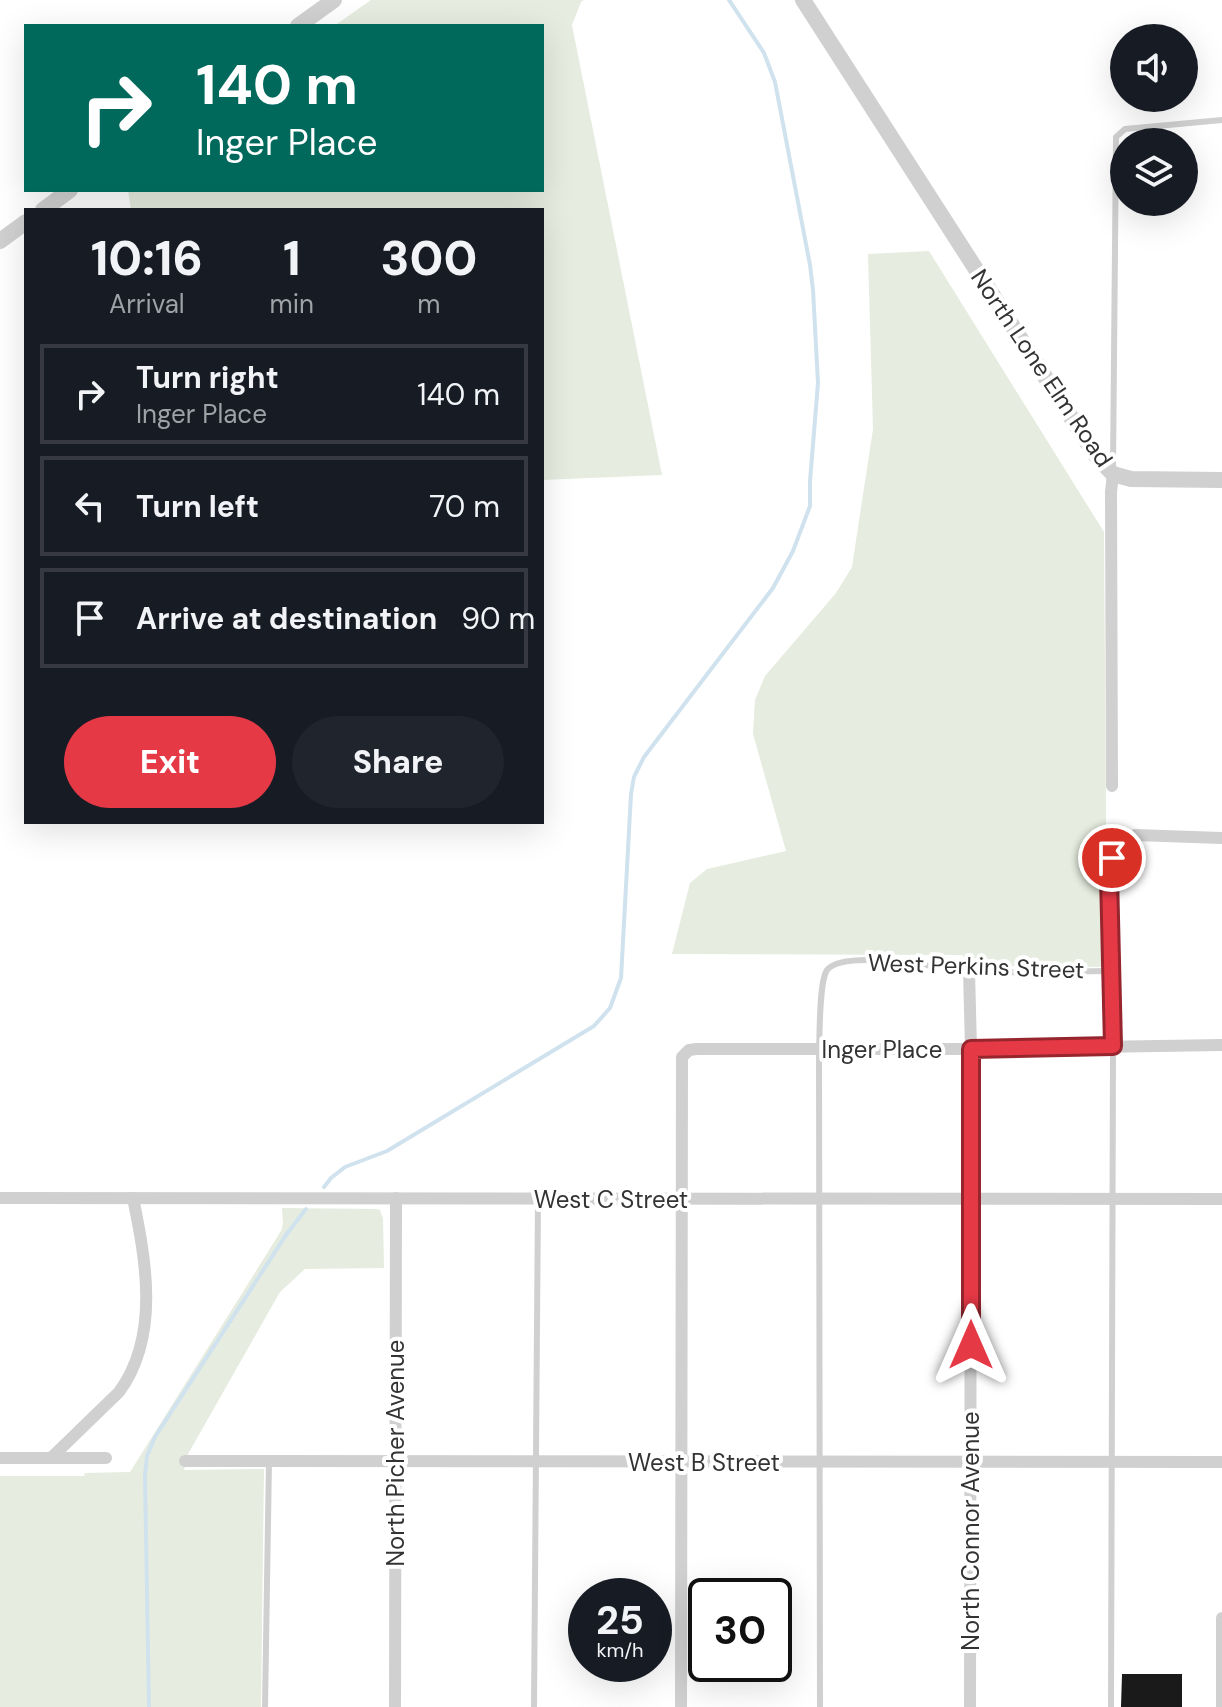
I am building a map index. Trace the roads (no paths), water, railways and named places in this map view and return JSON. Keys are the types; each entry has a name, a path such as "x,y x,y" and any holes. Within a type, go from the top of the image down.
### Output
{"street":[{"path":"301,24 334,0"},
{"name":"North Lone Elm Road","path":"803,0 1096,456 1113,474 1112,786"},
{"path":"46,208 67,192"},
{"path":"0,241 24,223"},
{"path":"1113,474 1131,479 1222,480"},
{"path":"1112,858 1118,847 1135,835 1222,838"},
{"name":"North Connor Avenue","path":"969,971 970,1707"},
{"name":"Inger Place","path":"681,1199 681,1063 686,1052 697,1049 1222,1045"},
{"name":"West C Street","path":"0,1198 1222,1199"},
{"path":"51,1458 119,1392 134,1365 147,1298 145,1258 133,1198"},
{"name":"North Picher Avenue","path":"395,1707 396,1198"},
{"path":"681,1199 681,1707"},
{"path":"0,1458 106,1458"},
{"name":"West B Street","path":"185,1461 1222,1462"},
{"path":"1222,1618 1222,1707"}],"lane":[{"path":"1113,474 1116,137 1125,129 1222,120"},
{"path":"1111,1707 1113,1046 1109,875 1112,858"},
{"name":"West Perkins Street","path":"819,1049 824,979 833,965 907,961 969,971 1111,971"},
{"path":"819,1049 820,1707"},
{"path":"534,1707 538,1199"},
{"path":"265,1707 269,1461"}],"waterway":[{"path":"324,1187 345,1167 387,1151 594,1026 610,1008 621,978 634,777 644,757 773,588 793,551 810,506 818,383 810,265 775,82 764,53 729,0"},
{"path":"149,1707 147,1456 155,1437 306,1209"}]}
